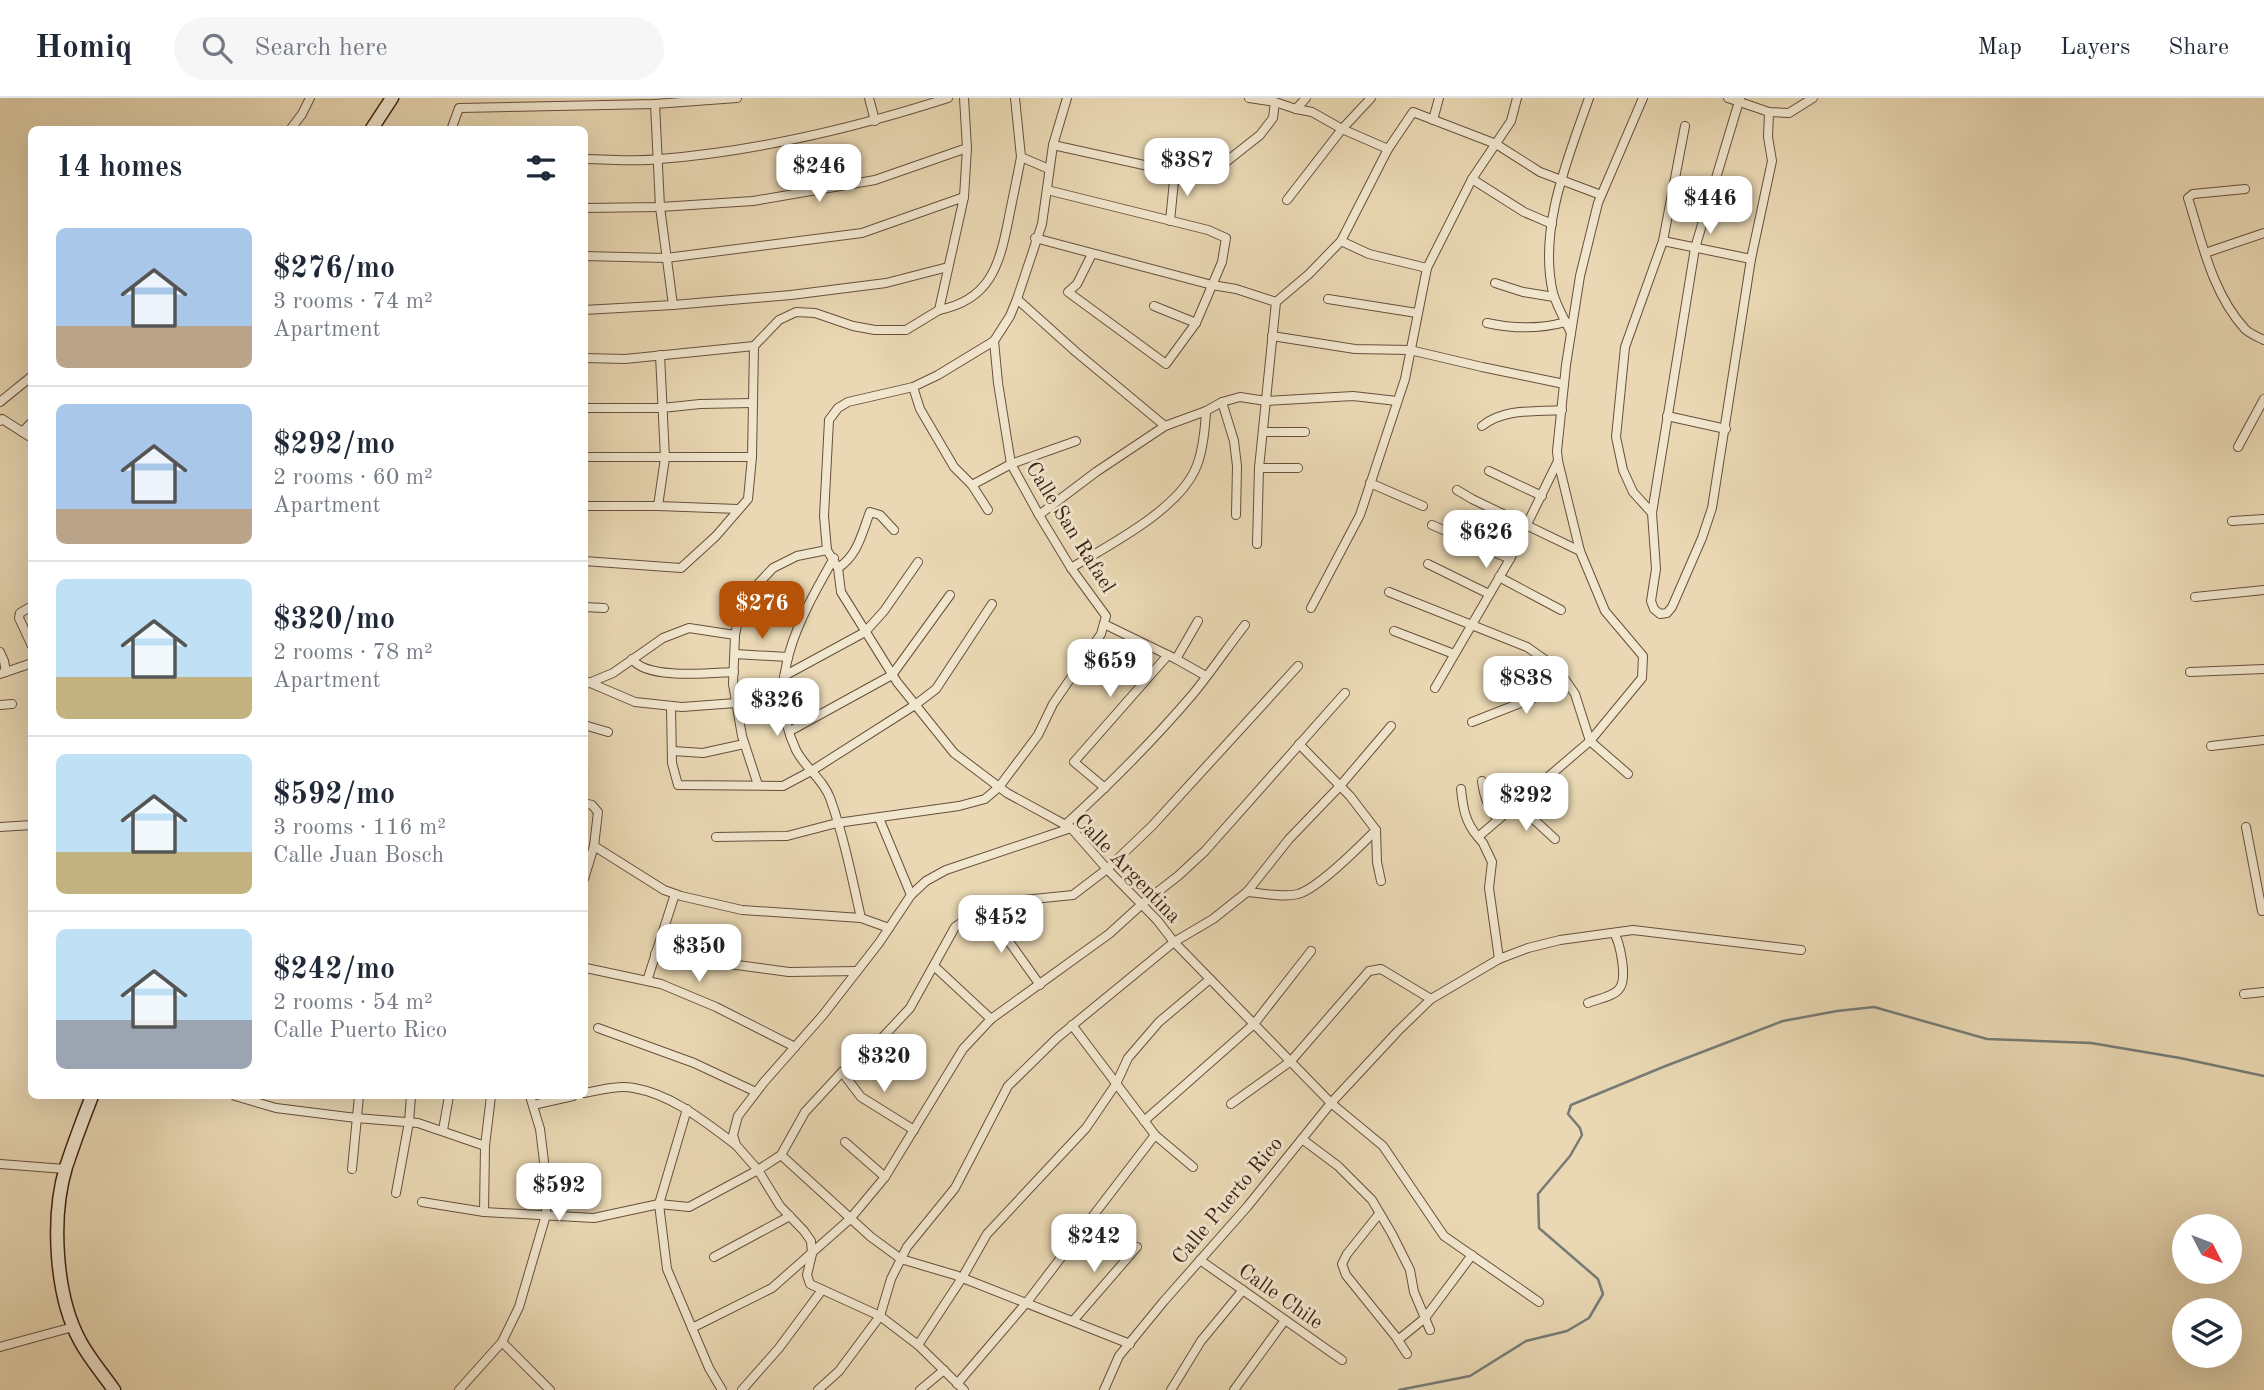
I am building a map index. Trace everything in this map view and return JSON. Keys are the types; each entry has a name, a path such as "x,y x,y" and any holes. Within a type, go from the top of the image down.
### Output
{"main road":[{"path":"374,126 393,98"},
{"path":"91,1099 65,1169 58,1210 58,1271 80,1342 114,1390"}],"street":[{"path":"293,126 310,98"},
{"path":"453,126 460,108 655,104 737,98"},
{"path":"869,98 875,121"},
{"path":"588,159 657,160 743,149 875,121 948,98"},
{"path":"939,310 964,197 967,148 964,98"},
{"path":"588,358 625,359 754,346 779,320 796,312 815,313 853,326 875,330 906,330 939,310 954,307 981,291 992,276 1001,254 1021,157 1015,98"},
{"path":"758,785 744,744 736,703 735,635 742,601 773,568 797,556 827,550 824,516 829,420 838,408 848,402 913,387 994,341 1017,299 1041,224 1053,145 1068,98"},
{"path":"1249,98 1312,112 1342,129 1388,149"},
{"path":"1296,109 1306,98"},
{"path":"1287,200 1342,129 1371,98"},
{"path":"1433,120 1439,98"},
{"path":"1311,608 1360,515 1405,379 1427,268 1472,179 1511,121 1517,98"},
{"path":"1571,333 1554,297 1550,278 1552,224 1560,180 1589,98"},
{"path":"1478,837 1590,741 1642,678 1643,656 1605,611 1580,551 1558,461 1564,384 1580,276 1601,195 1643,98"},
{"path":"1728,98 1769,112 1789,113 1813,98"},
{"path":"1739,101 1695,248 1652,513 1656,569 1651,601 1654,609 1664,614 1672,607 1712,508 1751,259 1772,161 1768,137 1769,112"},
{"path":"1053,145 1175,172 1196,172 1222,165 1260,135 1273,118 1275,102"},
{"path":"655,104 660,207 673,305"},
{"path":"1257,544 1259,468 1276,302 1309,274 1341,241 1388,149 1413,112 1496,144 1540,172 1601,195"},
{"path":"1652,513 1633,492 1623,470 1616,437 1625,347 1663,241 1685,126"},
{"path":"588,208 753,201 876,180 967,148"},
{"path":"1021,157 1049,169"},
{"path":"1170,221 1175,172"},
{"path":"1472,179 1524,212 1552,224"},
{"path":"2245,189 2193,194 2188,198 2220,293 2246,331 2264,340"},
{"path":"1047,190 1208,230 1226,238 1222,262 1196,323 1166,364 1068,292 1077,284 1092,254"},
{"path":"588,256 666,258 862,233 964,197"},
{"path":"2205,253 2264,233"},
{"path":"1035,238 1236,289 1276,302"},
{"path":"1341,241 1369,254 1427,268"},
{"path":"1663,241 1751,259"},
{"path":"588,310 791,295 886,283 948,267"},
{"path":"1495,283 1523,292 1554,297"},
{"path":"1017,299 1165,426"},
{"path":"1328,299 1417,313"},
{"path":"1154,306 1196,323"},
{"path":"1487,323 1504,327 1545,328 1566,322"},
{"path":"1272,336 1355,349 1410,350 1564,384"},
{"name":"Calle San Rafael","path":"716,838 787,836 837,823 959,806 985,799 999,787 1038,735 1053,704 1101,634 1106,616 1071,568 1011,464 994,341"},
{"path":"588,561 681,568 716,536 748,499 752,457 754,346"},
{"path":"658,506 665,457 660,355"},
{"path":"0,402 28,379"},
{"path":"913,387 920,409 954,467 972,485 988,510"},
{"path":"1038,515 1165,426 1223,402 1240,397 1266,401 1353,396 1397,401"},
{"path":"2238,447 2264,399"},
{"path":"1223,402 1234,441 1237,466 1236,515"},
{"path":"588,408 662,408 752,403"},
{"path":"1482,426 1504,414 1562,410"},
{"path":"1071,568 1134,530 1178,493 1195,470 1205,429 1206,411"},
{"path":"1667,416 1726,429"},
{"path":"1,420 28,436"},
{"path":"22,432 28,426"},
{"path":"1263,432 1305,432"},
{"path":"972,485 1011,464 1076,441"},
{"path":"588,457 752,457"},
{"path":"1435,688 1510,559 1558,461"},
{"path":"1259,468 1298,468"},
{"path":"1489,471 1542,496"},
{"path":"1370,483 1423,506"},
{"path":"1457,490 1526,527 1580,551"},
{"path":"588,506 738,509"},
{"path":"838,568 849,561 855,552 870,512 880,515 894,530"},
{"path":"2232,521 2264,519"},
{"path":"1432,525 1510,559"},
{"name":"Calle Argentina","path":"827,550 838,568 841,592 892,675 954,752 999,787 1068,827 1142,904 1174,942 1331,1103 1383,1146 1444,1236 1539,1302"},
{"path":"834,558 800,617 784,676 785,719 797,752 813,770 829,796 861,918"},
{"path":"784,676 865,632 884,611 918,562"},
{"path":"1428,564 1489,594"},
{"path":"1499,577 1561,610"},
{"path":"2195,597 2264,590"},
{"path":"1390,592 1527,647 1557,668 1574,694 1590,741 1628,774"},
{"path":"790,731 892,675 950,595"},
{"path":"671,706 672,763 678,785 783,786 813,770 936,689 992,604"},
{"path":"588,607 604,608"},
{"path":"28,608 20,613 19,618 28,637"},
{"path":"1105,788 1074,761 1172,657 1198,621"},
{"path":"1104,624 1206,677"},
{"path":"736,1144 733,1135 738,1116 823,1015 911,895 926,881 946,870 1068,827 1144,749 1206,677 1245,625"},
{"path":"588,683 612,673 663,638 689,628 735,635"},
{"path":"1394,631 1454,654"},
{"path":"0,652 4,661 3,673 28,664"},
{"path":"735,654 788,657"},
{"path":"632,659 642,667 676,674 734,672"},
{"path":"422,1202 484,1212 594,1218 659,1205 689,1207 758,1170 781,1155 805,1112 842,1072 868,1054 910,1008 956,928 979,910 1003,902 1073,895 1107,869 1152,826 1298,666"},
{"path":"2190,672 2264,669"},
{"path":"1472,722 1541,695 1566,682"},
{"path":"588,685 635,702 682,707 736,703"},
{"path":"692,1328 772,1288 850,1219 885,1177 963,1049 991,1019 1109,934 1178,876 1205,850 1345,693"},
{"path":"0,705 12,704"},
{"path":"588,726 608,732"},
{"path":"818,1390 839,1371 880,1316 891,1279 907,1247 955,1188 1008,1086 1072,1025 1174,942 1213,919 1247,892 1289,839 1340,786 1391,726"},
{"path":"2211,747 2264,740"},
{"path":"673,751 703,753 744,744"},
{"path":"1299,744 1350,796 1376,830 1377,862 1381,881"},
{"path":"1482,781 1484,796 1498,820"},
{"path":"1461,789 1468,826 1483,843 1492,862 1489,888 1499,960"},
{"path":"588,804 598,812 594,846 588,866"},
{"path":"1517,804 1555,839"},
{"path":"879,818 911,895"},
{"path":"0,827 28,825"},
{"path":"2246,827 2262,911"},
{"path":"1247,892 1299,894 1359,848 1376,830"},
{"path":"594,846 664,890 675,894 742,909 861,918 889,928"},
{"path":"2254,865 2264,864"},
{"path":"647,981 675,894"},
{"path":"985,908 1040,985"},
{"name":"Calle Puerto Rico","path":"1104,1390 1119,1356 1331,1103 1432,999 1499,960 1528,948 1559,940 1633,930 1801,950"},
{"path":"1588,1003 1617,992 1622,984 1619,942 1614,933"},
{"path":"1144,1121 1254,1024 1311,951"},
{"path":"655,954 789,972 857,971"},
{"path":"934,966 991,1019"},
{"path":"588,968 661,984 716,1007 795,1047"},
{"path":"1231,1104 1291,1061 1369,971 1381,969 1432,999"},
{"path":"918,1345 988,1234 1086,1128 1116,1084 1128,1058 1159,1022 1210,979"},
{"path":"2244,994 2264,992"},
{"path":"1072,1025 1155,1135 1193,1167"},
{"path":"598,1028 694,1063 756,1092"},
{"path":"842,1072 861,1097 914,1130"},
{"path":"588,1092 607,1088 633,1088 658,1096 687,1109 736,1144 758,1170 780,1206 811,1241 812,1254 807,1275 810,1284 880,1316 918,1345 961,1387 1155,1135"},
{"path":"245,1099 276,1108 409,1122 443,1130 485,1146"},
{"path":"352,1169 359,1099"},
{"path":"396,1193 411,1099"},
{"path":"443,1130 448,1099"},
{"path":"484,1212 485,1146 491,1099"},
{"path":"459,1390 502,1342 519,1307 546,1215 546,1178 540,1129 531,1099"},
{"path":"533,1105 560,1099"},
{"path":"687,1109 659,1205 667,1269 709,1368 722,1390"},
{"path":"1302,1139 1338,1166 1372,1200 1409,1270 1430,1330"},
{"path":"845,1142 885,1177"},
{"path":"781,1155 850,1219 901,1259 1027,1302 1130,1344"},
{"path":"0,1164 65,1169"},
{"path":"1379,1214 1342,1264 1346,1275 1407,1354"},
{"path":"715,1257 790,1216"},
{"path":"1073,1321 1138,1247"},
{"path":"1398,1340 1425,1318 1472,1255"},
{"name":"Calle Chile","path":"1200,1260 1342,1360"},
{"path":"742,1390 779,1348 821,1290"},
{"path":"1171,1390 1201,1341 1243,1290"},
{"path":"1234,1390 1285,1320"},
{"path":"0,1347 74,1327"},
{"path":"502,1342 550,1390"},
{"path":"920,1390 944,1370"}],"waterway":[{"path":"1399,1390 1470,1376 1526,1341 1567,1331 1589,1318 1603,1294 1598,1279 1539,1228 1538,1194 1570,1156 1582,1135 1580,1128 1568,1114 1571,1105 1783,1021 1874,1007 1987,1039 2091,1043 2264,1076"}]}
